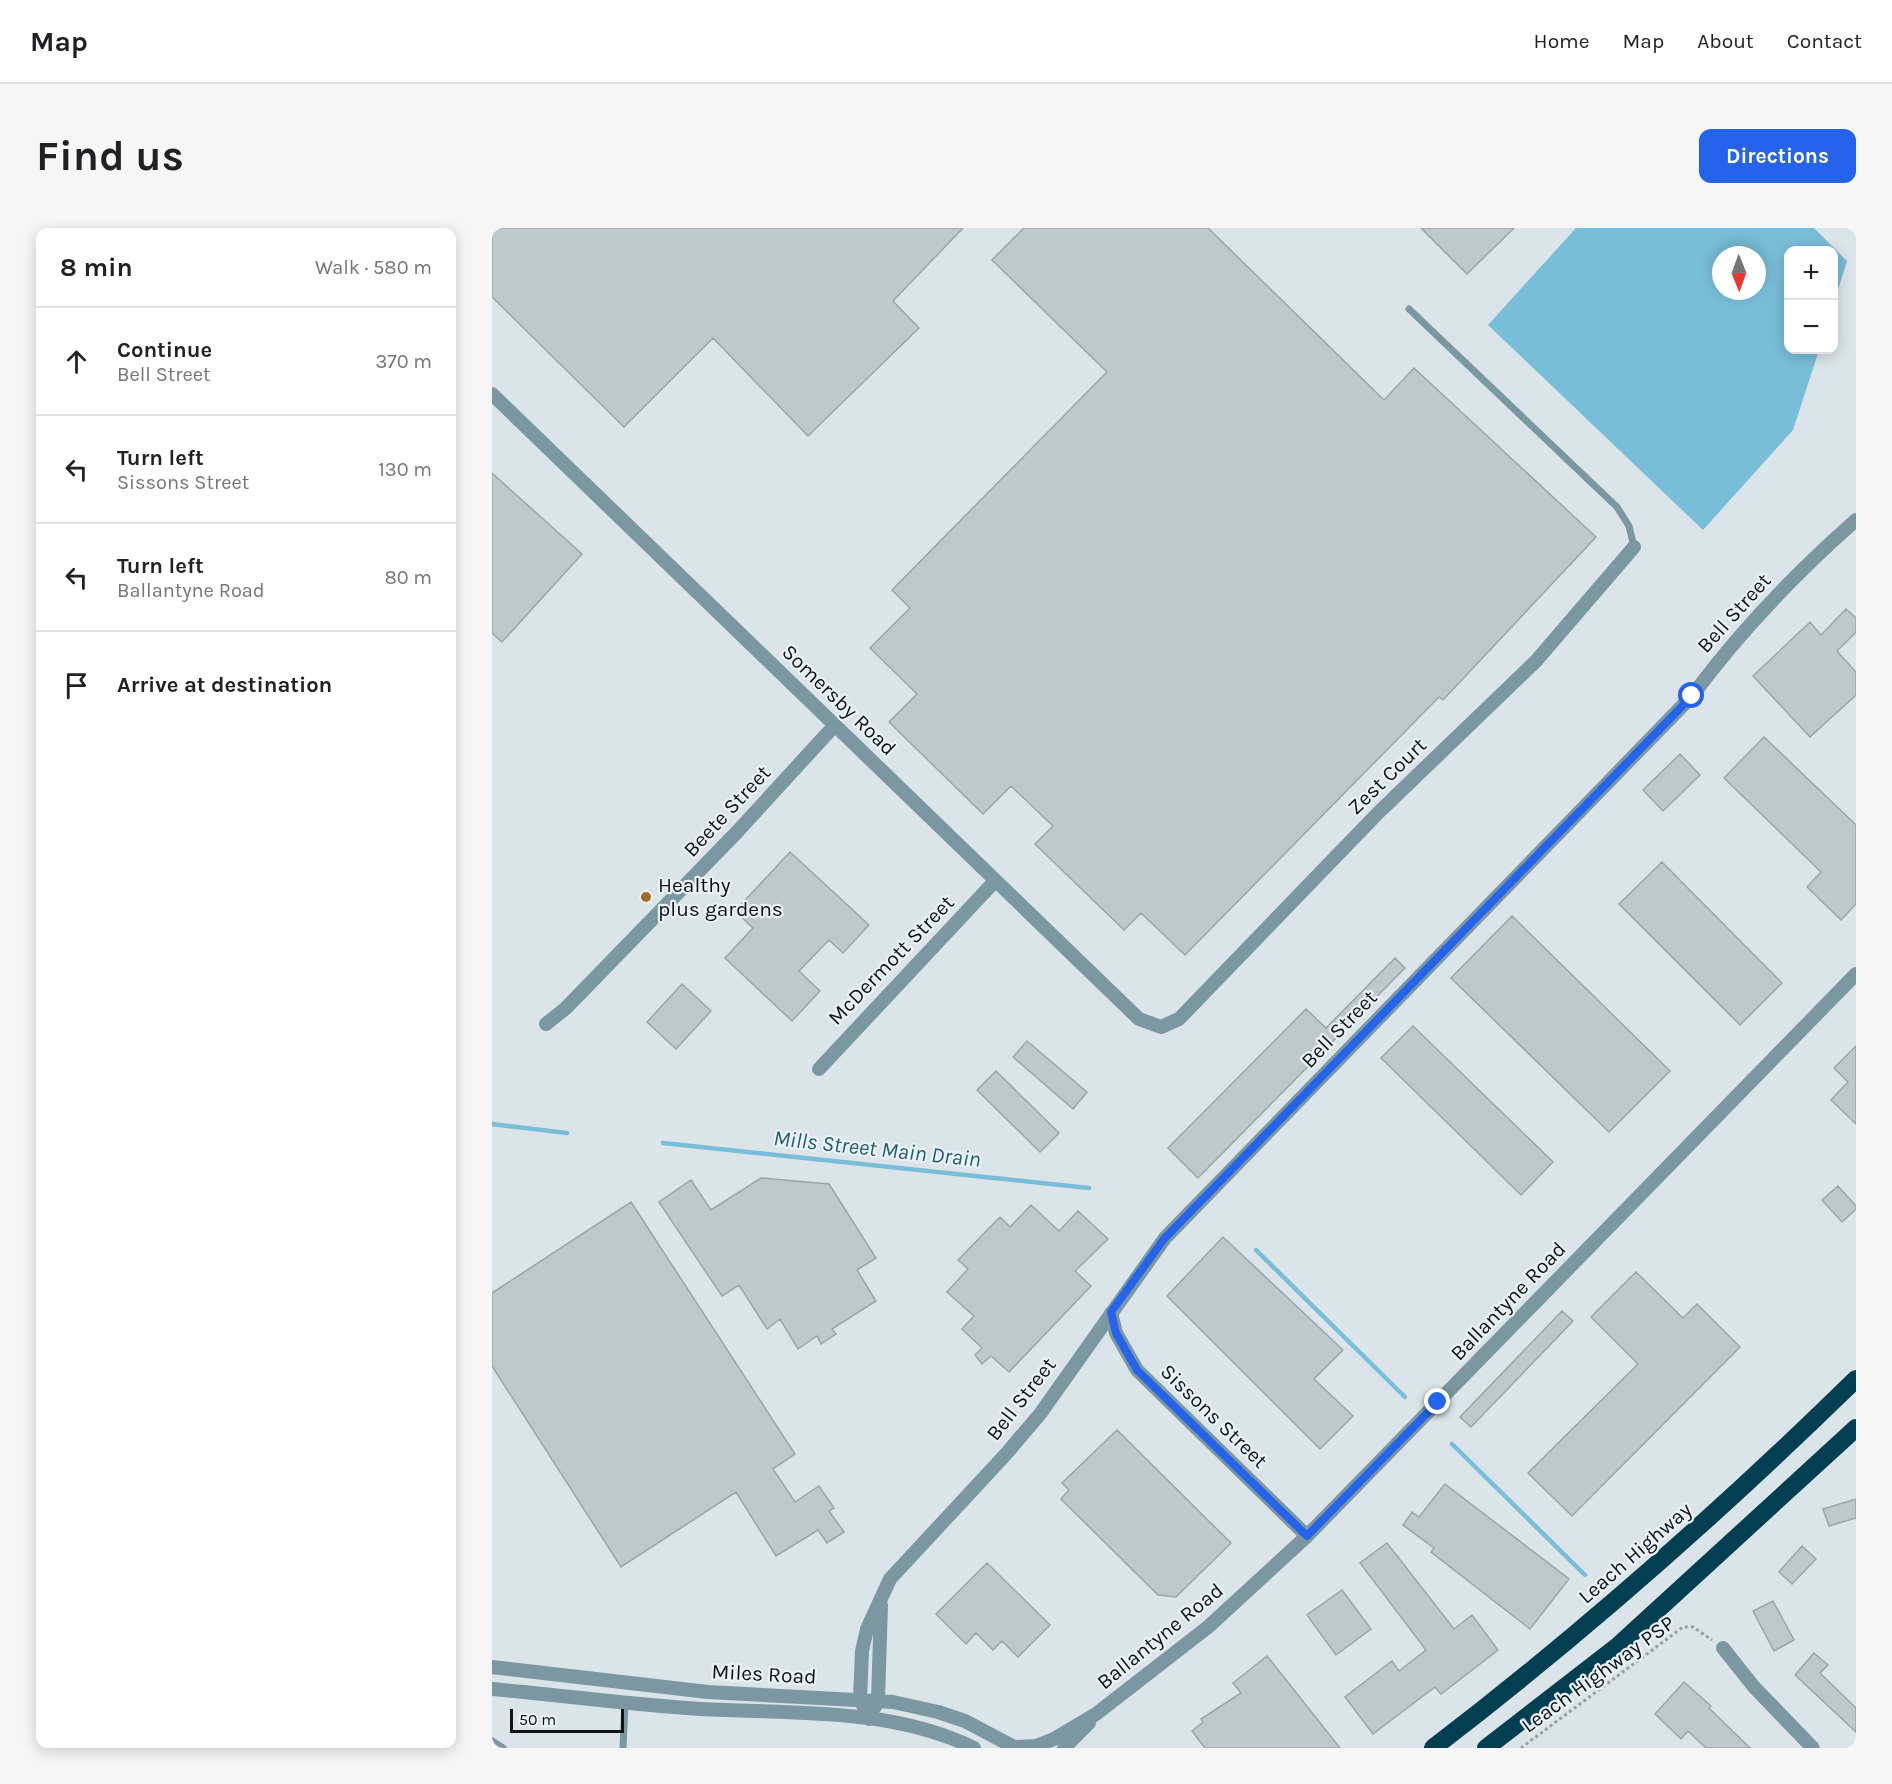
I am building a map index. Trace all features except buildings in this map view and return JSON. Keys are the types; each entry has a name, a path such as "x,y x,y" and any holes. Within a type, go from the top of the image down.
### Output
{"highway":[{"path":"1775,1458 1856,1364"},
{"name":"Leach Highway","path":"1433,1748 1611,1605 1775,1458 1856,1379"},
{"path":"1486,1748 1619,1645 1856,1428"}],"street":[{"name":"Somersby Road","path":"492,394 1138,1019 1161,1027"},
{"name":"Bell Street","path":"869,1719 860,1699 864,1640 881,1593 910,1555 1006,1454 1040,1414 1164,1239 1692,696 1721,656 1788,584 1856,520"},
{"name":"Zest Court","path":"1161,1027 1179,1020 1378,813 1536,662 1634,547"},
{"name":"Beete Street","path":"546,1024 566,1008 729,841 835,725"},
{"name":"McDermott Street","path":"819,1069 995,881"},
{"name":"Ballantyne Road","path":"1026,1748 1046,1743 1096,1714 1208,1627 1307,1536 1856,974"},
{"name":"Sissons Street","path":"1111,1312 1116,1333 1137,1370 1307,1536"},
{"path":"869,1719 878,1700 881,1593"},
{"path":"1723,1648 1754,1687 1813,1748"},
{"name":"Miles Road","path":"492,1667 708,1692 878,1700 938,1712 965,1721 1006,1744 1026,1748"},
{"name":"Miles Road","path":"492,1689 625,1702 869,1719 920,1728 974,1748"},
{"name":"Ballantyne Road","path":"1064,1748 1096,1714"}],"lane":[{"path":"1409,309 1617,507 1629,526 1634,547"},
{"path":"623,1748 625,1702"},
{"path":"492,1741 503,1748"}],"path":[{"name":"Leach Highway PSP","path":"1521,1748 1683,1627 1693,1627 1703,1632 1723,1648"}],"water":[{"path":"1576,228 1814,228 1832,246 1784,246 1784,354 1818,354 1793,430 1703,530 1488,325"},
{"path":"1838,252 1847,261 1838,289"}],"waterway":[{"path":"492,1124 567,1133"},
{"name":"Mills Street Main Drain","path":"663,1143 1089,1188"},
{"name":"Mills Street Main Drain","path":"1256,1250 1405,1397"},
{"name":"Mills Street Main Drain","path":"1452,1444 1585,1575"}],"place":[{"name":"Healthy plus gardens","path":"646,897"}],"route":[{"path":"1438,1402 1307,1536 1137,1370 1116,1333 1111,1312 1164,1239 1692,696"}]}
